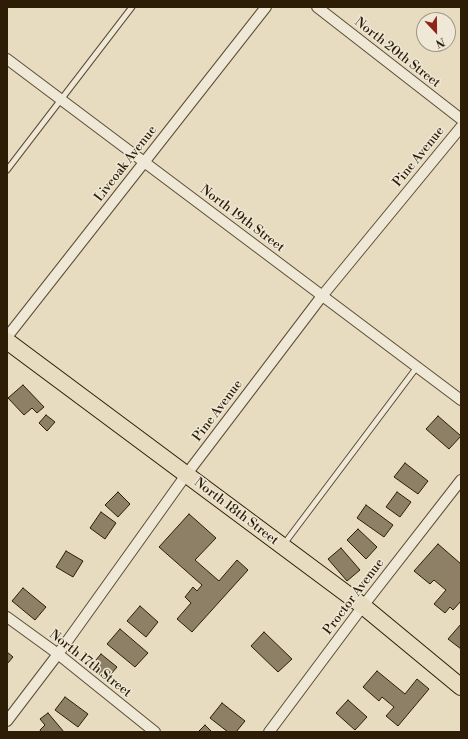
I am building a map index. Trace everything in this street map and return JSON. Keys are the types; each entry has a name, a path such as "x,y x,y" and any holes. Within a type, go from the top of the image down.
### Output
{"main road":[{"name":"North 18th Street","path":"7,341 362,606 458,682"}],"street":[{"name":"Liveoak Avenue","path":"7,337 266,7"},
{"name":"North 20th Street","path":"317,7 461,119"},
{"name":"North 19th Street","path":"7,59 461,400"},
{"name":"Pine Avenue","path":"7,720 58,654 186,475 322,296 461,127"},
{"name":"Proctor Avenue","path":"269,732 362,606 461,480"},
{"name":"North 17th Street","path":"7,617 58,654 155,732"}],"lane":[{"path":"7,170 132,7"},
{"path":"282,546 417,367"}],"building":[{"path":"23,385 44,407 37,413 32,408 24,415 8,398"},
{"path":"46,415 55,422 47,431 39,423"},
{"path":"438,416 461,436 449,449 426,429"},
{"path":"405,463 428,481 418,494 394,477"},
{"path":"118,492 130,504 118,517 105,505"},
{"path":"397,492 411,502 400,517 386,507"},
{"path":"366,505 393,525 384,537 357,518"},
{"path":"101,512 116,523 105,539 90,528"},
{"path":"189,514 216,538 195,560 219,581 237,560 248,570 192,632 177,619 191,603 185,597 193,587 197,591 202,585 159,547"},
{"path":"358,529 377,547 366,559 347,540"},
{"path":"438,544 461,564 461,601 453,610 450,607 445,613 434,604 446,590 434,580 430,584 414,571"},
{"path":"341,548 360,570 347,581 328,559"},
{"path":"66,551 83,561 73,577 56,567"},
{"path":"23,588 46,607 35,620 12,601"},
{"path":"140,606 158,622 146,637 127,621"},
{"path":"461,624 461,649 448,639"},
{"path":"120,629 148,653 135,667 107,644"},
{"path":"264,632 292,659 278,672 251,646"},
{"path":"7,652 13,657 7,664"},
{"path":"101,654 117,667 106,680 90,667"},
{"path":"377,671 405,694 417,679 429,689 398,726 386,716 394,707 382,697 379,701 363,687"},
{"path":"65,697 88,714 78,727 55,710"},
{"path":"348,700 367,717 355,730 336,713"},
{"path":"222,703 245,721 236,732 228,732 210,718"},
{"path":"48,713 64,732 41,732 40,730 45,725 40,719"},
{"path":"205,725 212,732 198,732"}]}
